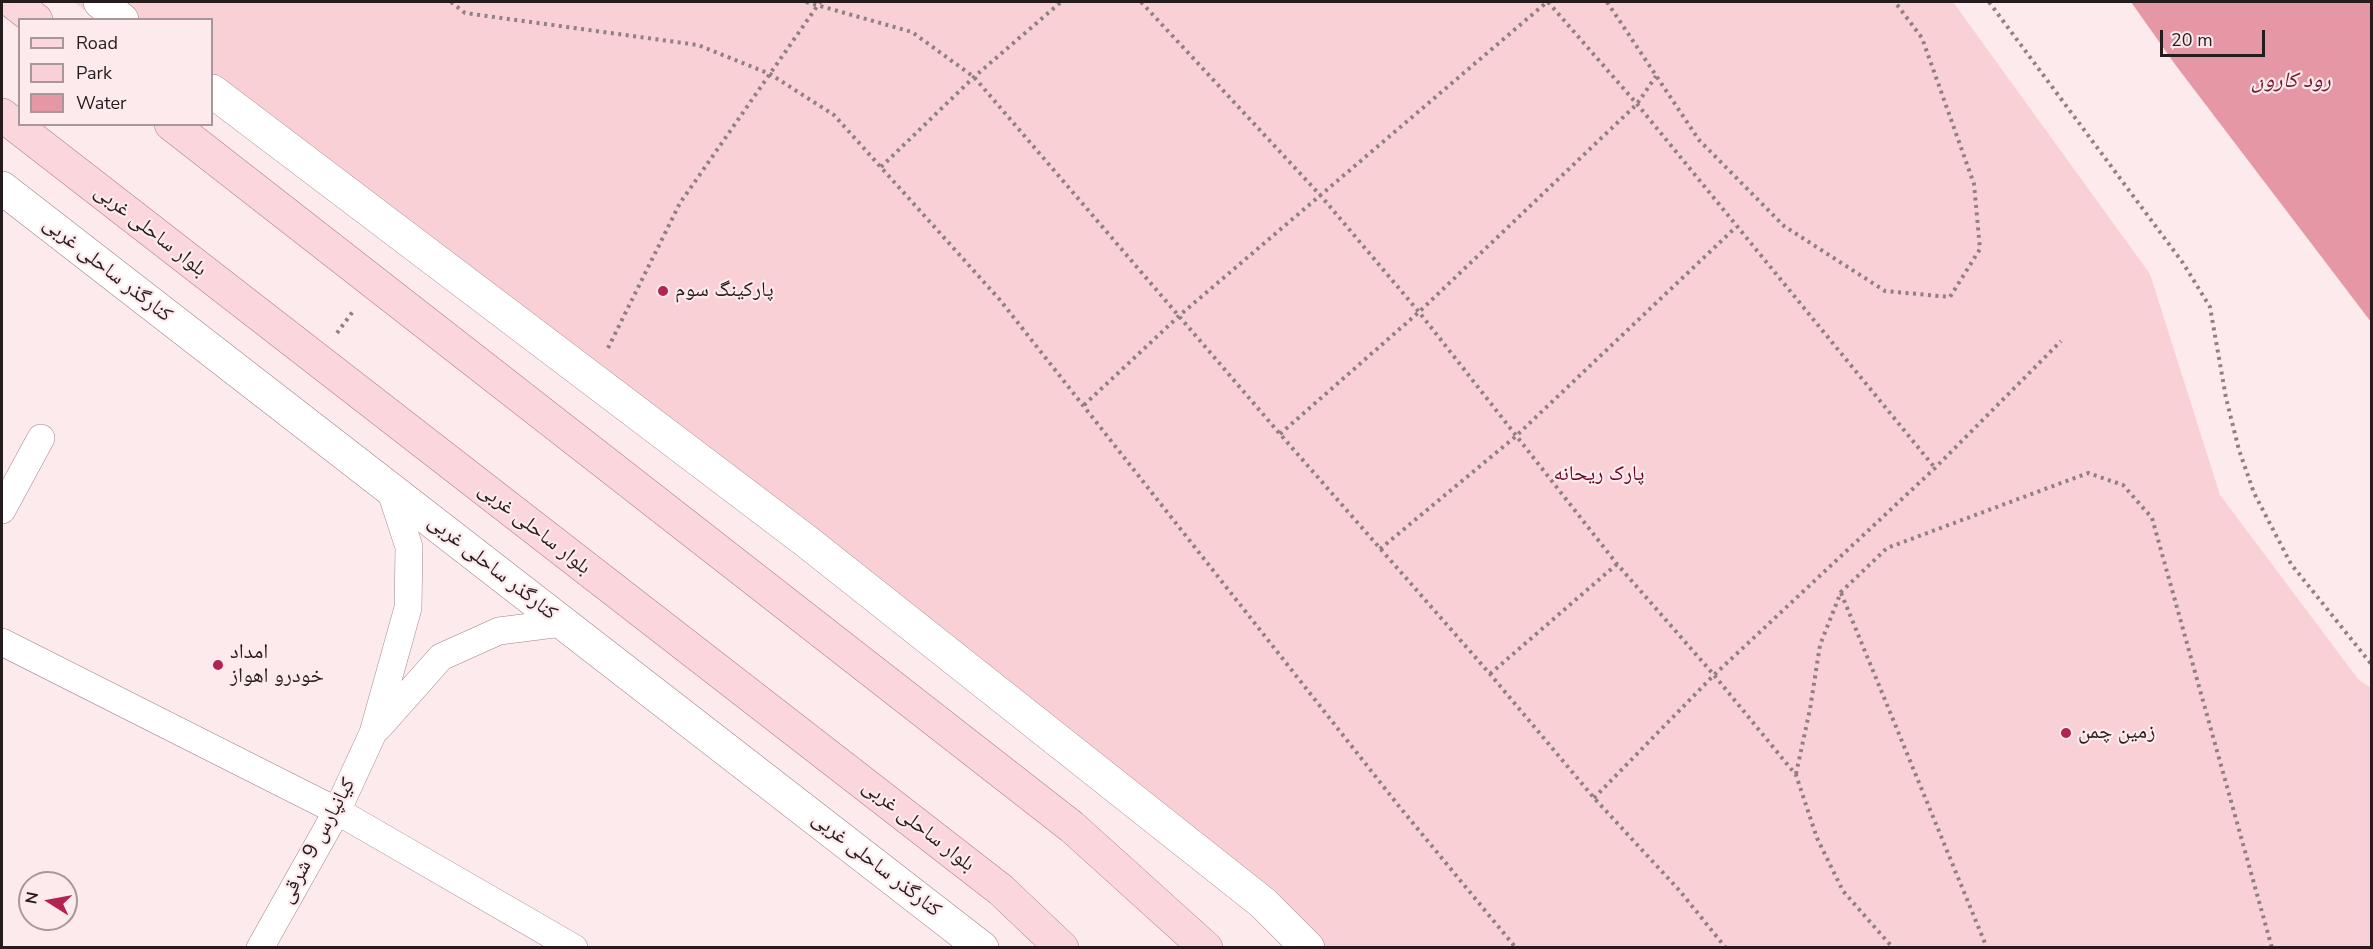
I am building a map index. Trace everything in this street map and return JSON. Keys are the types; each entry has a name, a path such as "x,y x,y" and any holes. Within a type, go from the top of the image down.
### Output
{"main road":[{"path":"13,2 33,18"},
{"name":"بلوار ساحلی غربی","path":"2,115 1001,890 1062,948"},
{"path":"174,126 1072,827 1206,948"}],"street":[{"path":"100,2 120,18"},
{"path":"213,92 806,541 1245,888 1308,948"},
{"name":"کنارگذر ساحلی غربی","path":"2,188 982,948"},
{"path":"2,510 41,438"},
{"path":"373,734 408,608 409,547 390,489"},
{"path":"373,734 441,657 499,631 562,623"},
{"path":"2,642 337,812 574,948"},
{"name":"کیانپارس 9 شرقی","path":"260,948 337,812 373,734"}],"path":[{"path":"451,2 465,13 698,45 770,74 834,115 1000,300 1398,805 1516,948"},
{"path":"806,2 820,3 912,32 974,77 1280,434 1490,674 1594,798 1679,890 1726,948"},
{"path":"881,167 974,77 1061,2"},
{"path":"1141,2 1321,196 1419,312 1617,564 1714,675 1796,775 1817,838 1844,891 1893,948"},
{"path":"1084,405 1180,315 1548,2 1636,104 1935,468"},
{"path":"1607,2 1699,140 1784,226 1885,291 1950,297 1980,249 1974,184 1922,38 1895,2"},
{"path":"1989,2 2183,263 2210,307 2226,399 2239,450 2254,493 2290,564 2372,665"},
{"path":"592,379 680,203 820,3"},
{"path":"1280,434 1419,312 1636,104 1656,76"},
{"path":"1380,549 1515,437 1736,227"},
{"path":"316,360 374,283"},
{"path":"1594,798 1714,675 1935,468 2061,340"},
{"path":"1796,775 1820,645 1841,592 1887,548 2088,473 2123,485 2152,518 2272,948"},
{"path":"1490,674 1617,564"},
{"path":"1841,592 1987,948"}],"green space":[{"name":"پارک ریحانه","path":"74,2 1953,2 2150,274 2220,495 2358,679 2371,688 2371,947 1307,947 1121,779 599,405 213,108 213,18 96,18"}],"water":[{"name":"رود کارون","path":"2131,2 2371,2 2371,322 2177,67"}],"place":[{"name":"پارکینگ سوم","path":"663,291"},
{"name":"امداد خودرو اهواز","path":"218,665"},
{"name":"زمین چمن","path":"2066,733"}]}
